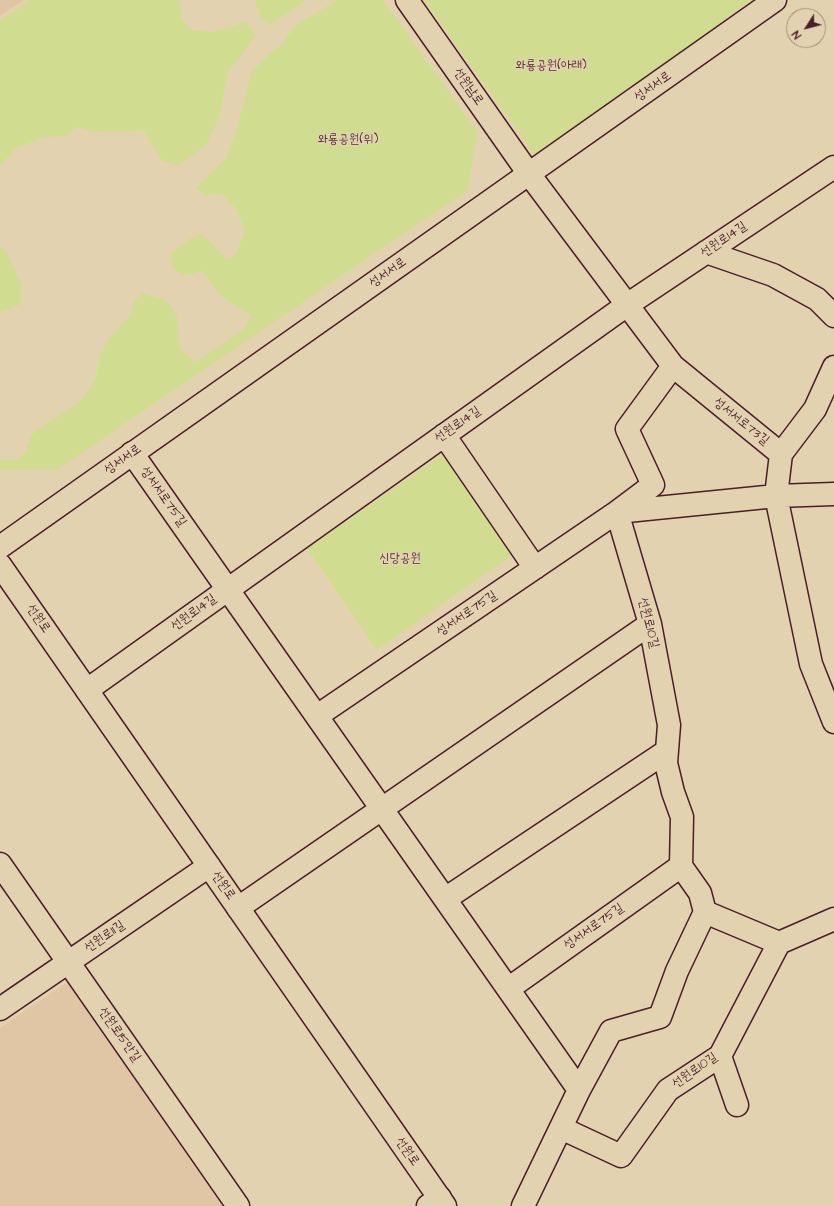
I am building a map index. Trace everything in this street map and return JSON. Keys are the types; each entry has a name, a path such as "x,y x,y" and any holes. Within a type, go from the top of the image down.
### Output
{"street":[{"name":"선원남로","path":"407,0 529,174"},
{"name":"성서서로","path":"0,547 775,0"},
{"name":"선원로14길","path":"87,690 627,305 834,167"},
{"name":"성서서로73길","path":"529,174 673,366 781,454 776,496 810,664 834,722"},
{"path":"706,252 773,275 817,299 834,316"},
{"path":"617,512 653,485 627,429 673,366"},
{"path":"781,454 815,409 834,367"},
{"path":"444,435 534,568"},
{"name":"성서서로75길","path":"132,453 579,1090"},
{"path":"617,512 776,496 834,494"},
{"name":"성서서로75길","path":"317,716 617,512"},
{"name":"선원로10길","path":"617,512 650,624 669,725 666,763 673,792 682,816 681,866"},
{"name":"선원로","path":"0,565 238,908 438,1203"},
{"path":"238,908 650,624"},
{"path":"445,899 667,751"},
{"name":"선원로15안길","path":"0,864 238,1206"},
{"name":"선원로11길","path":"0,1008 209,866"},
{"path":"523,1206 579,1090 611,1031 660,1017 677,971 705,912 700,893 681,866"},
{"name":"성서서로75길","path":"508,989 681,866"},
{"path":"705,912 779,942 834,919"},
{"name":"선원로10길","path":"561,1128 621,1156 668,1090 720,1056 779,942"},
{"path":"720,1056 737,1105"}],"shaded area":[{"path":"0,0 24,0 0,16"},
{"path":"73,978 225,1206 0,1206 0,1028"}],"green space":[{"path":"30,0 179,0 182,19 192,30 214,32 245,22 257,35 227,73 221,110 215,128 205,146 178,166 163,161 144,131 92,132 76,127 67,136 44,137 15,149 0,166 0,20"},
{"path":"256,0 306,0 269,26 259,15 255,3"},
{"name":"와룡공원(위)","path":"337,0 383,0 477,131 468,190 58,469 0,469 0,460 18,460 25,452 31,436 38,429 80,402 95,380 100,355 109,339 131,314 134,300 143,293 165,300 177,315 180,349 195,362 244,330 251,315 223,298 202,271 186,276 172,269 171,253 192,237 202,234 226,259 236,254 245,230 236,209 221,193 206,196 196,189 204,179 226,158 238,125 250,74 269,54 282,44 296,25"},
{"name":"와룡공원(아래)","path":"424,0 751,0 537,158"},
{"path":"0,246 8,255 22,285 22,304 0,312"},
{"name":"신당공원","path":"444,453 515,553 377,650 307,549"}]}
